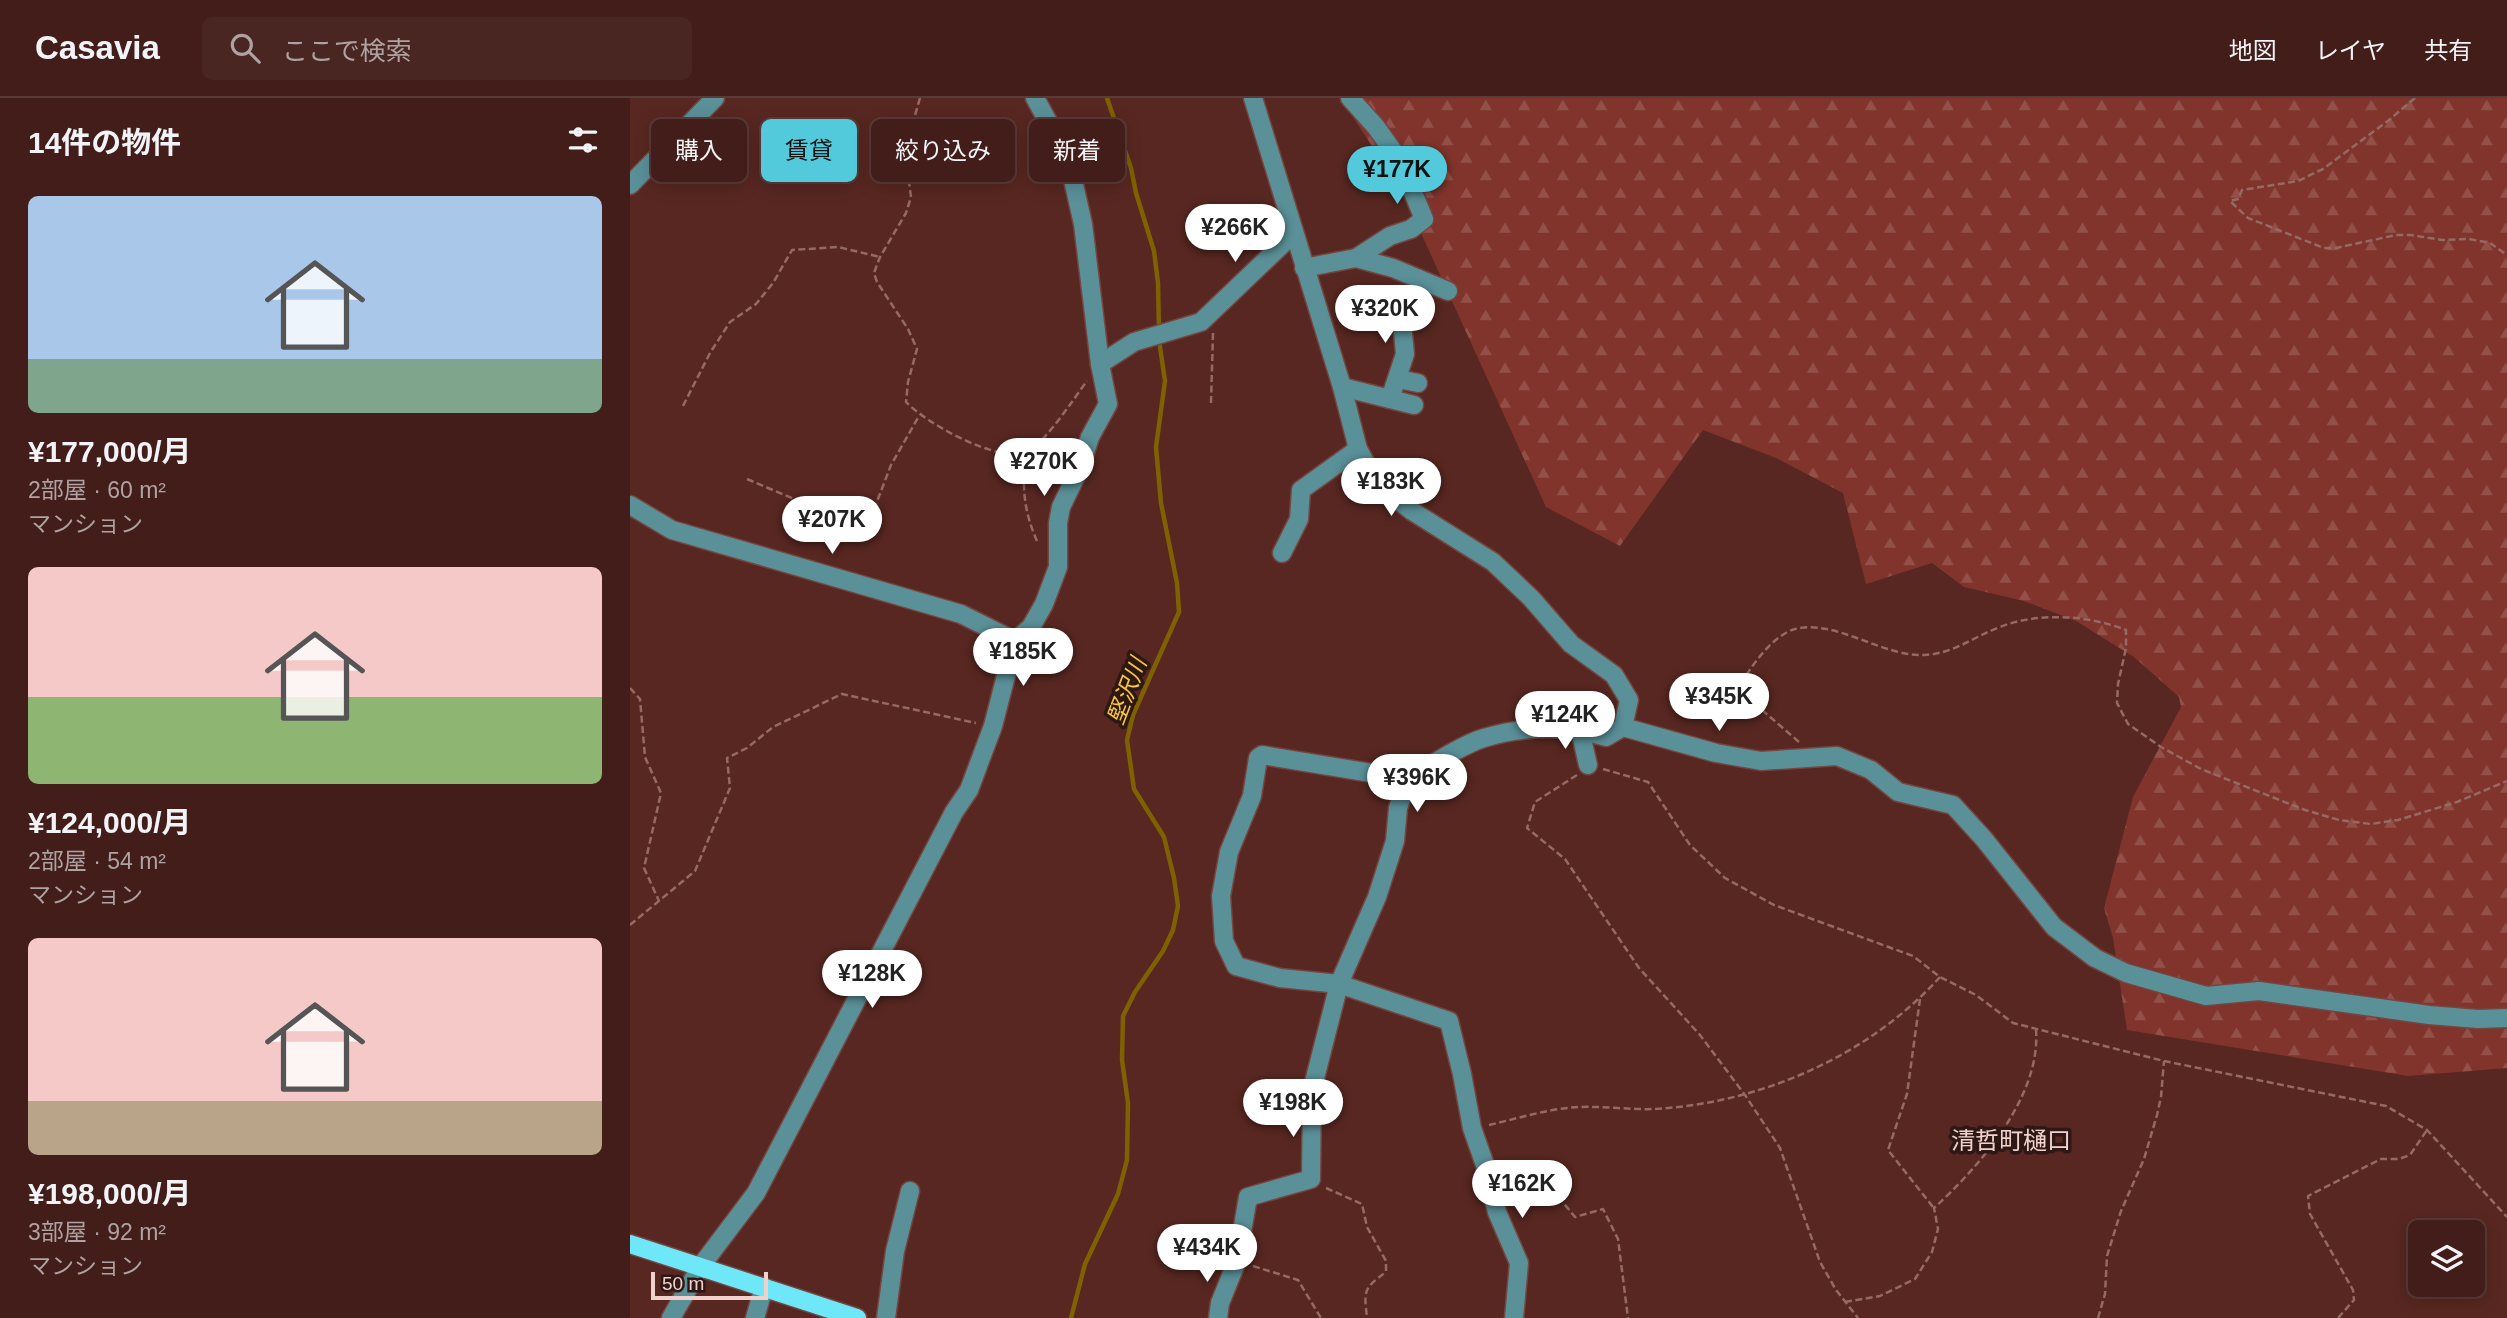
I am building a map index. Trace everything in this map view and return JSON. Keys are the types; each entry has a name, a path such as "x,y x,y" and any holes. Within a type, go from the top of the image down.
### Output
{"main road":[{"path":"630,1244 855,1318"}],"street":[{"path":"630,185 715,98"},
{"path":"671,1318 701,1266 756,1193 954,812 969,790 993,726 1015,641 1031,627 1044,604 1058,567 1058,523 1061,507 1080,468 1090,437 1108,404 1100,364 1083,224 1068,158 1035,98"},
{"path":"1253,98 1342,387 1357,449 1377,484 1412,511 1493,562 1531,598 1571,644 1614,675 1629,701 1623,727"},
{"path":"1304,268 1356,258 1390,236 1411,229 1424,219 1400,161 1376,127 1350,98"},
{"path":"1100,364 1134,342 1200,322 1216,310 1293,234"},
{"path":"1356,258 1392,268 1448,291"},
{"path":"1390,399 1405,354 1402,323 1409,304"},
{"path":"1398,379 1418,383"},
{"path":"1342,387 1414,405"},
{"path":"1282,553 1298,519 1301,490 1357,449"},
{"path":"630,505 673,530 961,614 1015,641"},
{"path":"1514,1318 1519,1263 1497,1212 1472,1128 1449,1021 1339,984 1280,978 1236,966 1224,941 1221,896 1228,852 1252,796 1258,758 1262,755 1408,779 1481,738 1531,728 1580,730 1606,737 1623,727 1716,753 1761,761 1837,755 1871,770 1898,792 1953,806 1984,839 2054,927 2095,958 2126,974 2206,996 2259,991 2429,1015 2478,1019 2507,1018"},
{"path":"1580,730 1588,765"},
{"path":"1218,1318 1220,1303 1237,1261 1248,1197 1311,1179 1312,1090 1339,984 1377,897 1395,841 1398,808 1408,779"},
{"path":"886,1318 895,1251 910,1191"},
{"path":"755,1318 764,1287"}],"path":[{"path":"920,98 905,150 911,197 906,213 880,257 874,273 917,349 908,382 906,402 919,416 966,441 1001,453 1027,452 1042,439 1100,364"},
{"path":"2415,98 2323,169 2298,181 2242,190 2238,199 2230,201 2248,218 2324,248 2411,234 2441,240 2469,239 2490,243 2507,255"},
{"path":"682,406 730,322 756,304 773,283 792,250 838,247 880,257"},
{"path":"1211,403 1216,310"},
{"path":"747,480 862,528 873,512 891,465 919,416"},
{"path":"1027,452 1022,484 1030,526 1037,541"},
{"path":"1814,756 1746,697 1740,686 1751,666 1783,635 1796,629 1821,628 1897,653 1922,655 1948,652 2001,626 2030,619 2059,617 2105,621 2126,630 2126,648 2118,684 2117,704 2128,724 2161,747 2201,769 2305,810 2340,820 2371,824 2456,803 2507,781"},
{"path":"630,688 640,699 645,757 661,793 644,867 659,901"},
{"path":"630,925 695,871 730,788 727,758 747,748 773,727 842,694 993,726"},
{"path":"1858,1318 1820,1262 1780,1149 1745,1095 1700,1035 1639,968 1565,859 1527,828 1535,802 1575,777 1588,765 1648,782 1690,845 1726,878 1774,905 1913,956 1940,977 1976,995 2013,1023 2164,1061 2386,1107 2427,1130 2507,1217"},
{"path":"1472,1128 1568,1108 1667,1109 1745,1095 1801,1076 1860,1042 1920,999 1940,977"},
{"path":"1845,1302 1880,1296 1915,1279 1932,1252 1938,1229 1934,1208 1888,1150 1907,1094 1920,999"},
{"path":"1934,1208 1964,1181 1992,1145 2022,1096 2037,1047 2036,1030"},
{"path":"2098,1318 2105,1294 2107,1256 2121,1211 2144,1159 2157,1115 2164,1061"},
{"path":"2338,1318 2354,1300 2353,1290 2310,1214 2308,1196 2381,1159 2399,1159 2410,1155 2427,1130"},
{"path":"1311,1179 1331,1191 1363,1204 1367,1227 1387,1261 1386,1272 1368,1284 1364,1292 1367,1318"},
{"path":"1497,1212 1543,1188 1556,1194 1575,1217 1603,1209 1618,1238 1628,1318"},
{"path":"1237,1261 1298,1280 1321,1318"}],"green space":[{"path":"1341,98 2507,98 2507,1068 2408,1076 2127,1030 2113,938 2104,908 2133,797 2181,707 2179,697 2134,657 2076,621 2024,601 1964,587 1932,563 1866,584 1843,493 1776,458 1703,430 1620,546 1546,507 1405,198"}],"waterway":[{"name":"堅沢川","path":"1107,98 1131,168 1154,251 1159,331"},
{"name":"堅沢川","path":"1071,1318 1085,1264 1118,1194 1127,1160 1128,1103 1122,1060 1123,1016 1135,992 1163,951 1173,930 1178,906 1164,837 1134,789 1127,740 1133,715 1179,612 1177,583 1161,503 1156,447 1165,381 1159,340"}],"district":[{"name":"清哲町樋口","path":"2011,1140"}]}
